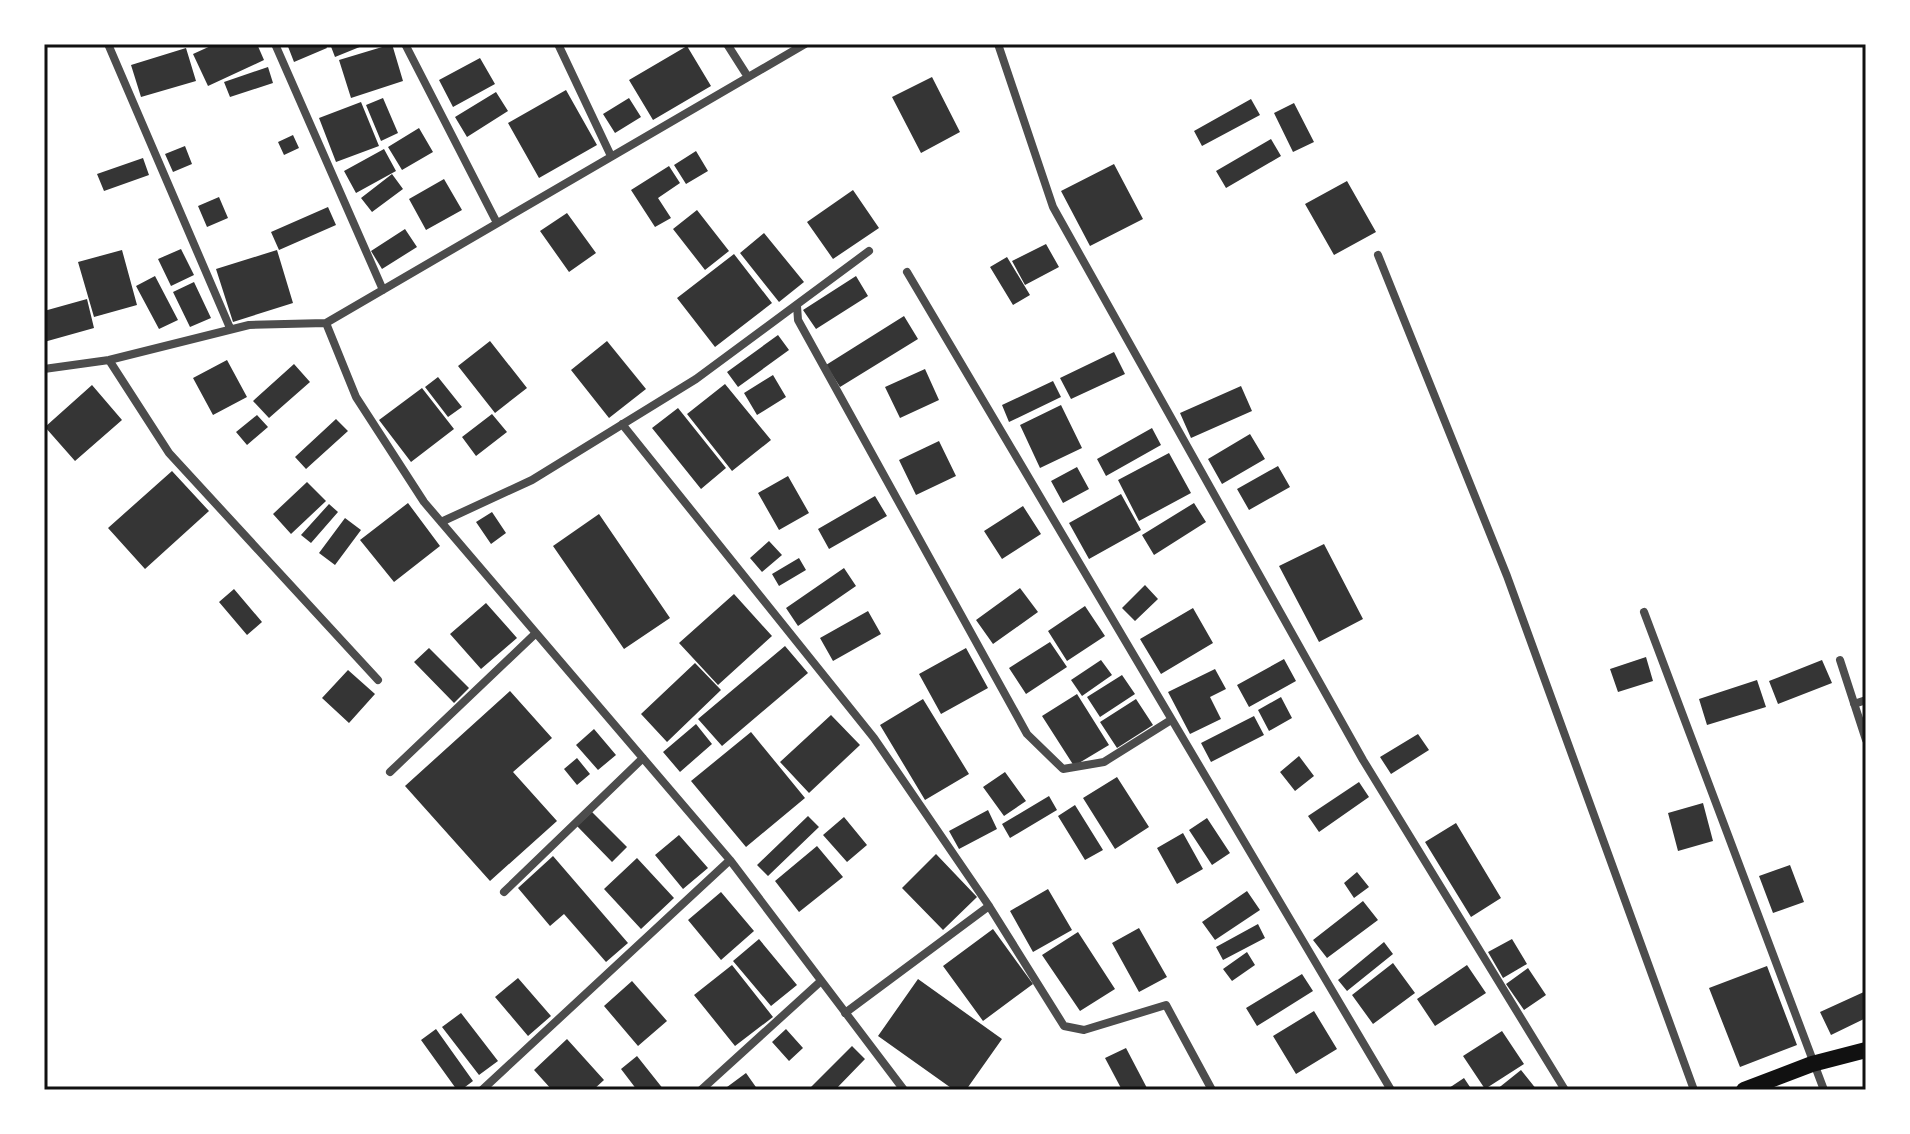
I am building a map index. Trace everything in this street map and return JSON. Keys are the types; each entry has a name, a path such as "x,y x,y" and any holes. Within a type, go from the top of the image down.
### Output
{"main road":[{"path":"1744,1090 1812,1064 1866,1050"}],"street":[{"path":"108,44 230,328"},
{"path":"275,44 383,290"},
{"path":"405,44 497,223"},
{"path":"558,44 611,156"},
{"path":"727,44 748,77"},
{"path":"44,369 109,360 230,328 326,323 805,44"},
{"path":"998,44 1059,219 1363,760 1565,1090"},
{"path":"441,522 532,480 696,379 869,251"},
{"path":"1378,255 1507,576 1694,1090"},
{"path":"907,272 1391,1090"},
{"path":"797,306 798,320 1027,734 1063,769 1104,762 1171,720"},
{"path":"326,323 356,397 424,502 730,860 904,1090"},
{"path":"109,360 169,453 378,680"},
{"path":"622,424 874,738 989,906 1064,1026 1084,1030 1166,1005 1212,1090"},
{"path":"1644,612 1824,1090"},
{"path":"390,772 536,633"},
{"path":"1840,660 1866,740"},
{"path":"1854,704 1866,700"},
{"path":"504,892 643,758"},
{"path":"482,1090 730,860"},
{"path":"845,1013 989,906"},
{"path":"701,1090 821,981"}],"building":[{"path":"215,44 257,44 264,60 208,86 193,54"},
{"path":"287,44 325,44 327,48 294,62"},
{"path":"330,44 367,44 335,57"},
{"path":"392,44 403,81 351,98 339,60"},
{"path":"687,46 711,86 653,120 629,80"},
{"path":"186,48 196,81 141,97 131,65"},
{"path":"480,58 495,84 453,107 439,80"},
{"path":"268,67 273,83 230,97 224,82"},
{"path":"932,77 960,132 921,153 892,97"},
{"path":"566,90 597,145 539,178 508,123"},
{"path":"496,92 508,111 467,137 455,117"},
{"path":"383,98 398,133 381,141 366,105"},
{"path":"629,98 641,117 615,133 603,114"},
{"path":"1251,99 1260,115 1202,146 1194,131"},
{"path":"361,102 379,146 336,162 319,118"},
{"path":"1294,103 1314,142 1293,152 1274,113"},
{"path":"419,128 433,152 402,170 388,147"},
{"path":"293,135 299,148 284,155 278,142"},
{"path":"1271,139 1281,156 1226,188 1216,171"},
{"path":"185,146 192,164 173,172 165,154"},
{"path":"384,149 396,171 356,193 344,171"},
{"path":"696,151 708,171 686,184 674,165"},
{"path":"143,158 149,175 104,191 97,174"},
{"path":"1114,164 1143,219 1090,246 1061,191"},
{"path":"669,166 680,183 658,198 671,218 655,227 631,190"},
{"path":"392,174 403,189 372,212 361,198"},
{"path":"444,179 462,210 426,230 409,199"},
{"path":"1347,181 1376,232 1334,255 1305,204"},
{"path":"853,190 879,228 833,259 807,222"},
{"path":"219,197 228,218 207,227 198,206"},
{"path":"328,207 336,225 279,250 271,232"},
{"path":"697,210 729,251 705,270 673,229"},
{"path":"567,213 596,253 569,272 540,231"},
{"path":"405,229 417,247 382,269 371,251"},
{"path":"764,233 804,282 779,302 740,253"},
{"path":"1046,244 1059,267 1025,285 1012,261"},
{"path":"181,249 194,275 171,286 158,259"},
{"path":"122,250 137,305 94,317 78,262"},
{"path":"277,250 293,303 233,322 216,269"},
{"path":"734,254 772,303 715,347 677,298"},
{"path":"1007,257 1030,295 1013,305 990,267"},
{"path":"155,276 178,320 159,329 136,286"},
{"path":"856,276 868,296 816,329 803,310"},
{"path":"194,282 211,318 190,327 173,292"},
{"path":"87,299 94,328 44,342 44,311"},
{"path":"904,316 918,339 840,387 826,365"},
{"path":"778,335 789,350 738,387 727,372"},
{"path":"490,341 527,388 495,413 458,366"},
{"path":"607,341 646,389 609,418 571,370"},
{"path":"1114,352 1125,374 1071,399 1060,378"},
{"path":"227,360 247,397 213,415 193,378"},
{"path":"294,364 310,382 269,418 253,401"},
{"path":"925,369 939,400 900,418 885,387"},
{"path":"773,375 786,397 757,415 744,393"},
{"path":"438,377 462,407 448,417 425,387"},
{"path":"1053,381 1061,397 1009,422 1002,405"},
{"path":"725,384 771,440 732,471 687,414"},
{"path":"92,385 122,420 75,461 45,427"},
{"path":"1241,386 1252,411 1191,438 1180,413"},
{"path":"422,388 454,429 411,462 379,420"},
{"path":"1061,405 1082,448 1040,468 1020,425"},
{"path":"678,408 726,468 701,489 652,428"},
{"path":"492,414 507,432 476,456 462,437"},
{"path":"257,415 268,427 247,445 236,432"},
{"path":"336,419 348,431 306,469 295,457"},
{"path":"1152,428 1161,445 1106,476 1097,459"},
{"path":"1250,434 1265,459 1222,484 1208,459"},
{"path":"939,441 956,476 916,495 899,460"},
{"path":"1169,453 1191,493 1139,521 1118,480"},
{"path":"1278,466 1290,487 1249,510 1237,489"},
{"path":"1077,467 1089,489 1063,503 1051,481"},
{"path":"172,471 209,511 145,569 108,528"},
{"path":"788,476 809,513 779,530 758,493"},
{"path":"307,482 326,501 291,534 273,514"},
{"path":"1121,494 1141,530 1089,559 1069,523"},
{"path":"875,496 887,516 829,549 818,529"},
{"path":"408,503 440,546 394,582 360,540"},
{"path":"1194,503 1206,522 1154,555 1142,535"},
{"path":"329,504 338,512 311,543 301,535"},
{"path":"1023,506 1041,534 1002,559 984,531"},
{"path":"492,512 506,533 491,544 476,522"},
{"path":"599,514 670,618 624,649 553,546"},
{"path":"345,518 361,530 335,565 319,553"},
{"path":"769,541 782,555 762,572 750,558"},
{"path":"1324,544 1363,619 1319,642 1279,566"},
{"path":"799,558 806,570 779,586 772,574"},
{"path":"844,568 856,586 798,626 786,608"},
{"path":"1145,585 1158,599 1135,621 1122,608"},
{"path":"1020,588 1038,612 993,644 976,620"},
{"path":"234,589 262,622 247,635 219,602"},
{"path":"734,594 772,636 718,685 679,643"},
{"path":"486,603 517,638 481,669 450,634"},
{"path":"1085,606 1105,636 1067,661 1048,631"},
{"path":"1193,608 1213,643 1161,674 1140,639"},
{"path":"868,611 881,634 833,661 820,638"},
{"path":"1050,642 1067,667 1026,694 1009,668"},
{"path":"785,646 808,673 722,746 698,719"},
{"path":"429,648 469,688 454,703 414,662"},
{"path":"966,648 988,688 941,714 919,674"},
{"path":"1646,657 1653,681 1618,692 1610,669"},
{"path":"1284,659 1296,681 1249,707 1237,685"},
{"path":"1101,660 1112,675 1082,696 1071,680"},
{"path":"1822,660 1832,683 1778,704 1769,681"},
{"path":"695,663 721,690 667,742 641,714"},
{"path":"1215,669 1226,689 1210,697 1221,719 1190,734 1168,692"},
{"path":"348,670 375,694 349,723 322,698"},
{"path":"1122,675 1135,694 1100,717 1087,697"},
{"path":"1757,680 1766,707 1707,725 1699,699"},
{"path":"510,691 552,738 513,772 557,821 490,881 405,786"},
{"path":"1077,694 1109,745 1074,766 1042,716"},
{"path":"1281,697 1292,718 1269,731 1258,710"},
{"path":"923,699 969,774 925,800 880,725"},
{"path":"1136,699 1153,725 1117,748 1100,722"},
{"path":"831,715 860,745 809,793 780,762"},
{"path":"1254,716 1264,735 1211,762 1201,743"},
{"path":"696,724 712,744 680,772 663,752"},
{"path":"594,729 616,755 598,770 576,745"},
{"path":"751,732 805,798 746,847 691,781"},
{"path":"1418,734 1429,750 1391,774 1380,757"},
{"path":"1299,756 1314,776 1295,791 1280,772"},
{"path":"577,758 590,774 577,785 564,769"},
{"path":"1005,772 1026,801 1004,816 983,787"},
{"path":"1117,777 1149,827 1115,849 1083,798"},
{"path":"1359,782 1369,797 1319,832 1308,816"},
{"path":"1049,796 1057,810 1010,838 1002,824"},
{"path":"1703,803 1713,841 1678,851 1668,813"},
{"path":"1075,805 1103,850 1085,860 1058,816"},
{"path":"988,810 997,829 959,849 949,831"},
{"path":"592,812 627,847 612,862 577,826"},
{"path":"808,816 819,827 768,876 757,865"},
{"path":"844,817 867,845 847,862 823,835"},
{"path":"1207,818 1230,853 1212,865 1189,830"},
{"path":"1456,823 1501,898 1471,917 1425,842"},
{"path":"1183,833 1203,869 1177,884 1157,848"},
{"path":"679,835 708,868 683,889 655,855"},
{"path":"817,846 843,877 799,912 775,881"},
{"path":"936,854 977,897 943,930 902,888"},
{"path":"553,856 628,943 606,962 564,914 550,926 518,888"},
{"path":"637,858 674,898 641,929 604,889"},
{"path":"1790,865 1804,902 1773,913 1759,876"},
{"path":"1357,872 1369,887 1354,898 1344,883"},
{"path":"1048,889 1072,930 1033,952 1010,911"},
{"path":"1247,891 1260,910 1215,940 1202,922"},
{"path":"721,892 754,931 721,960 688,920"},
{"path":"1363,901 1378,920 1327,958 1313,940"},
{"path":"1258,924 1265,938 1223,960 1216,947"},
{"path":"1139,928 1167,977 1139,992 1112,943"},
{"path":"993,929 1033,984 983,1021 943,966"},
{"path":"1078,932 1115,989 1080,1011 1042,955"},
{"path":"759,939 797,985 771,1006 733,961"},
{"path":"1512,939 1527,964 1503,978 1488,952"},
{"path":"1384,942 1393,954 1347,991 1338,980"},
{"path":"1247,952 1255,965 1232,981 1223,969"},
{"path":"1393,963 1415,993 1373,1024 1352,995"},
{"path":"732,965 773,1017 735,1046 694,995"},
{"path":"1467,965 1486,993 1435,1026 1417,999"},
{"path":"1767,966 1797,1045 1740,1067 1709,988"},
{"path":"1528,968 1546,995 1524,1010 1506,984"},
{"path":"1302,974 1313,991 1257,1026 1246,1008"},
{"path":"518,978 551,1016 528,1036 495,997"},
{"path":"918,979 1002,1039 966,1090 954,1090 878,1036"},
{"path":"632,981 667,1021 638,1046 604,1006"},
{"path":"1866,991 1866,1018 1831,1035 1820,1012"},
{"path":"1314,1011 1337,1049 1296,1074 1273,1036"},
{"path":"461,1013 498,1061 479,1075 442,1027"},
{"path":"436,1029 473,1081 461,1090 457,1090 421,1040"},
{"path":"786,1029 803,1048 789,1061 772,1042"},
{"path":"1502,1031 1524,1064 1485,1089 1463,1056"},
{"path":"567,1039 604,1080 593,1090 552,1090 534,1070"},
{"path":"852,1046 865,1059 835,1090 808,1090"},
{"path":"1126,1048 1148,1090 1122,1090 1105,1058"},
{"path":"637,1056 664,1090 637,1090 621,1069"},
{"path":"1521,1070 1537,1090 1496,1090"},
{"path":"746,1073 758,1090 723,1090"},
{"path":"1464,1078 1472,1090 1446,1090"}]}
